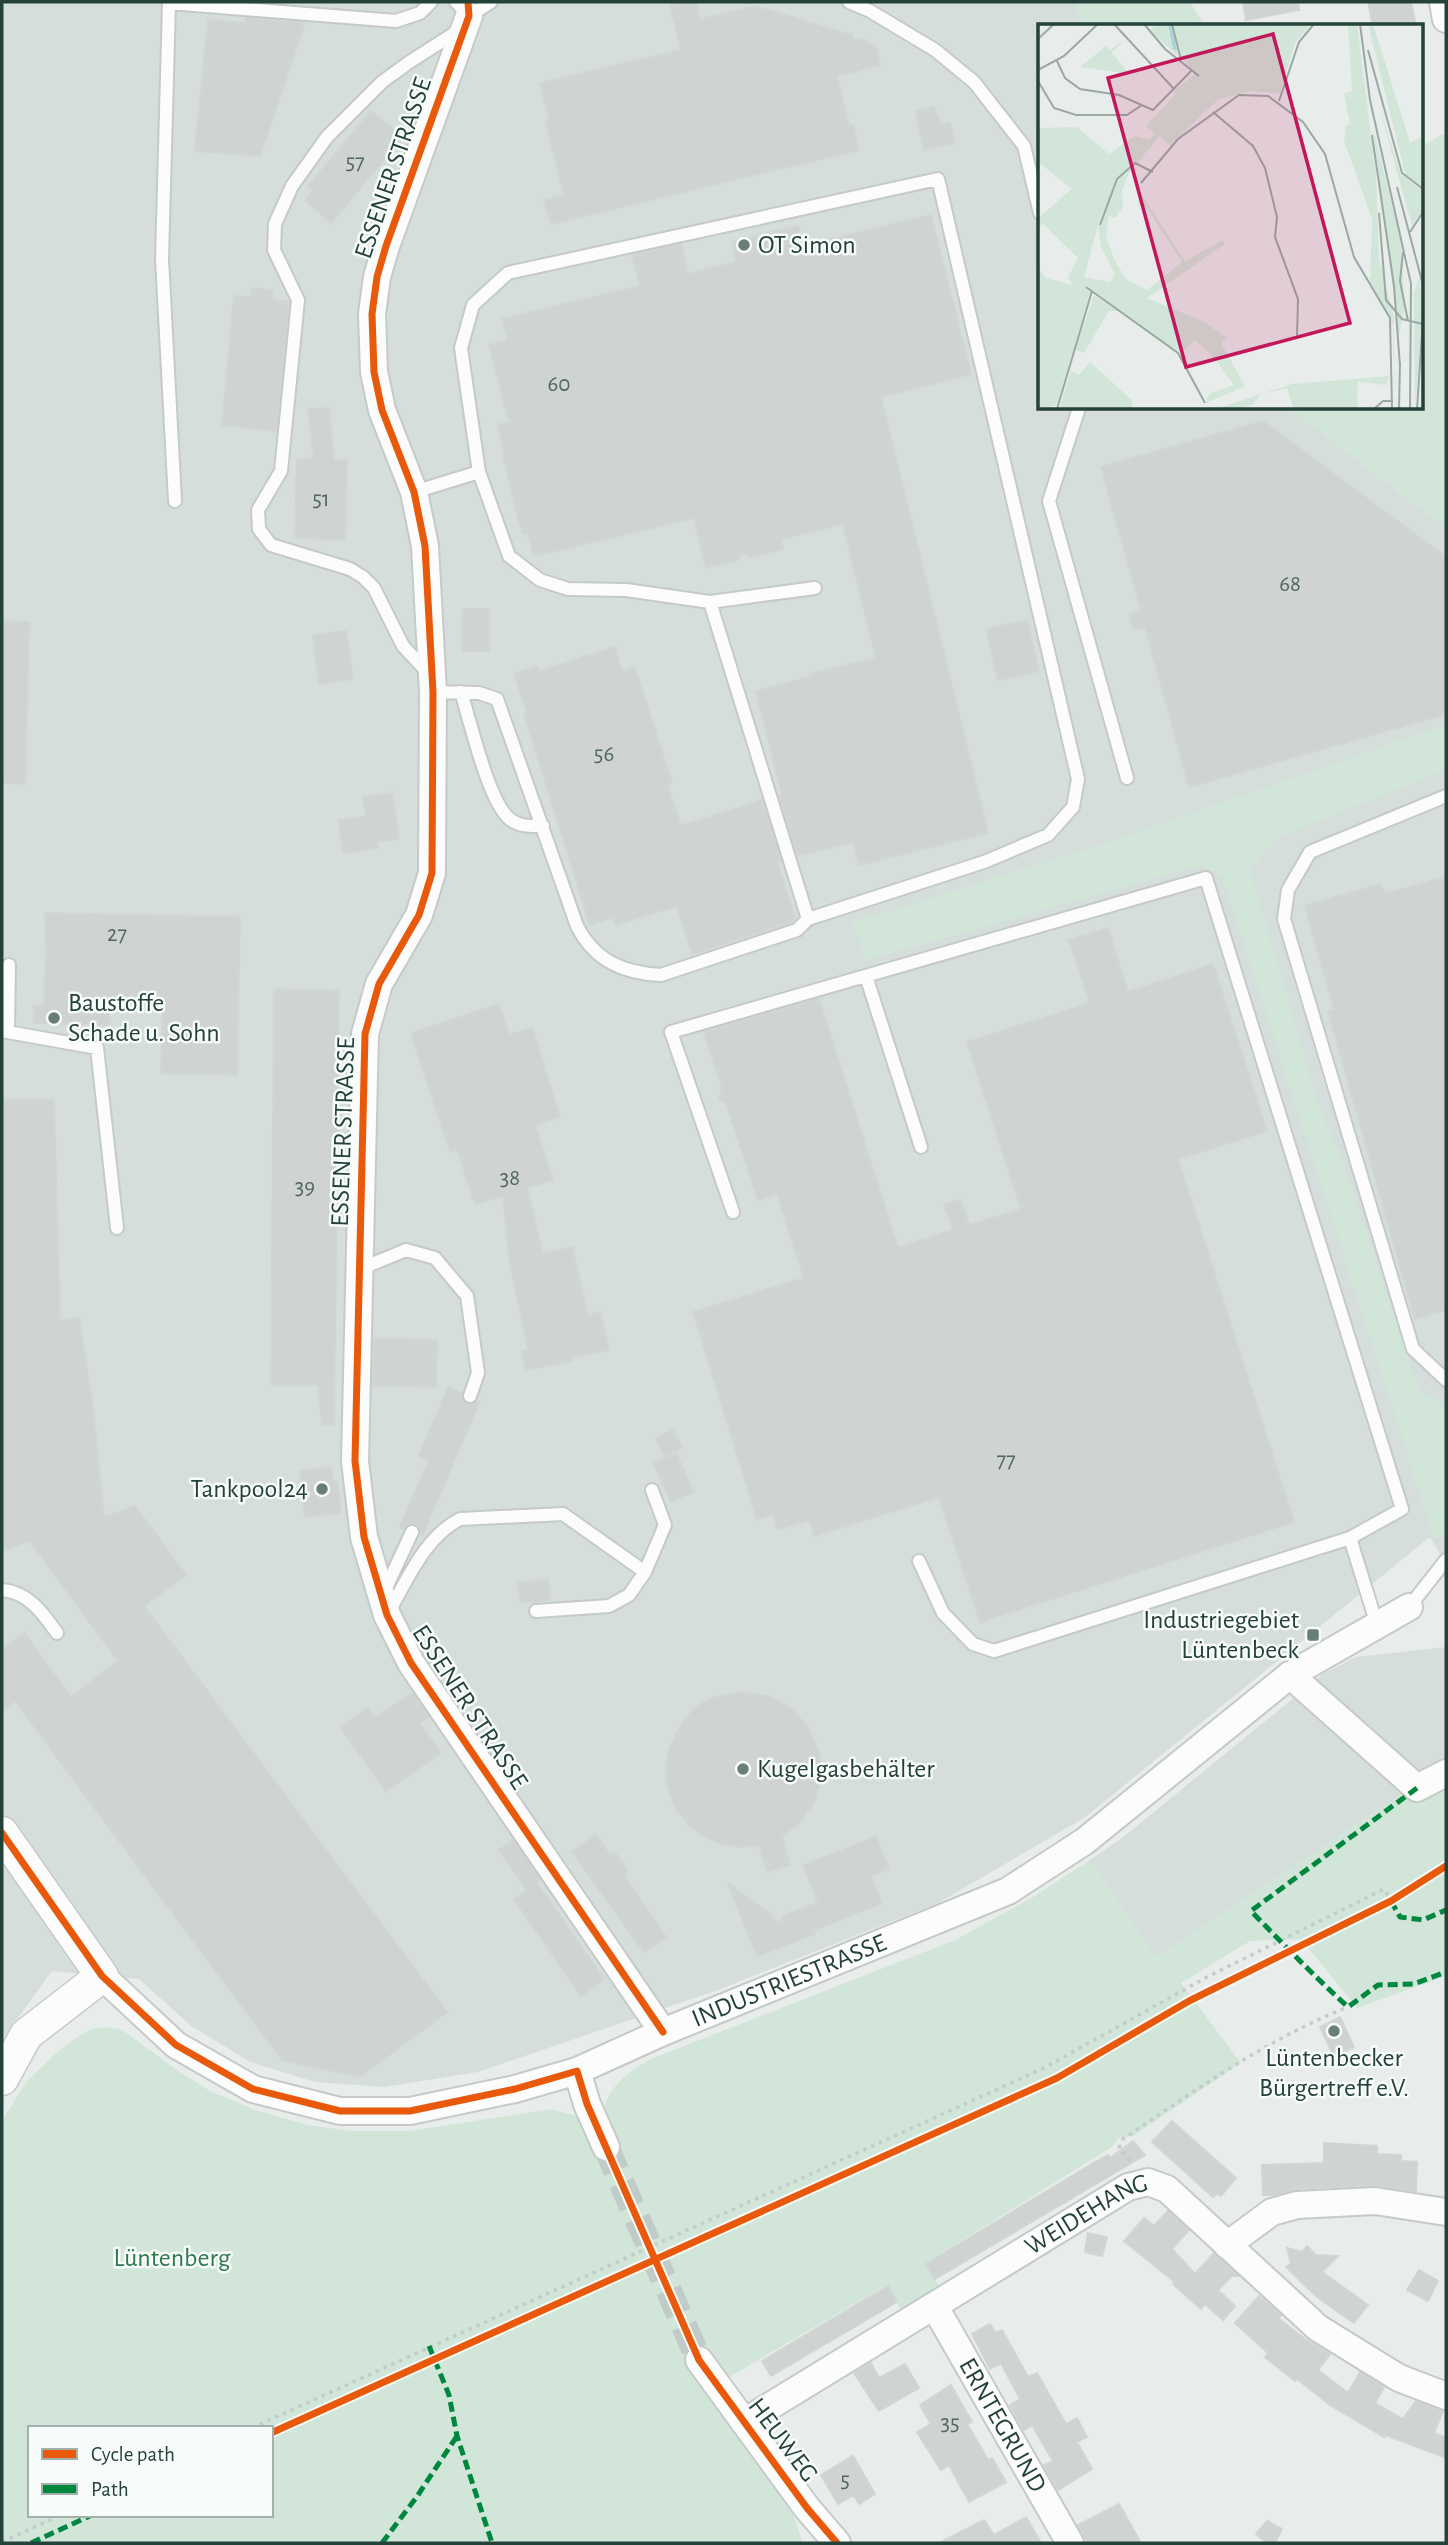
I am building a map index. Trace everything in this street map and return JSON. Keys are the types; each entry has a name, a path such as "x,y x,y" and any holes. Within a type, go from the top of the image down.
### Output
{"street":[{"path":"1443,2 1446,19"},
{"name":"ESSENER STRASSE","path":"463,15 386,246 377,276 372,314 374,372 383,410 414,492 425,546 433,685 432,873 419,915 379,984 365,1034 355,1461 364,1537 384,1606 411,1663 663,2032"},
{"name":"INDUSTRIESTRASSE","path":"2,1833 102,1976 176,2045 253,2089 340,2110 410,2111 515,2089 577,2070 663,2032 1008,1891 1085,1841 1290,1675 1409,1607"},
{"path":"1290,1675 1417,1788 1446,1773"},
{"path":"2,2079 26,2035 102,1976"},
{"path":"577,2070 587,2104 606,2147"},
{"name":"WEIDEHANG","path":"744,2422 1128,2187 1148,2182 1167,2189 1318,2328 1399,2378 1446,2396"},
{"path":"1227,2245 1272,2213 1297,2206 1375,2201 1446,2212"},
{"name":"ERNTEGRUND","path":"935,2307 1070,2543"},
{"name":"HEUWEG","path":"699,2360 807,2508 837,2543"},
{"path":"807,2508 815,2543"}],"lane":[{"path":"174,501 162,259 169,3 396,21 420,13 431,2"},
{"path":"491,2 463,15 382,82 327,137 292,186 275,224 274,250 298,300 281,471 258,509 259,529 271,545 349,569 363,577 374,588 403,646 433,685 461,692 480,693 497,699 577,926 586,944 611,963 638,974 661,975 797,930 808,919 984,862 1048,835 1073,807 1079,779 938,179 508,273 473,305 461,348 478,472 509,556 540,580 568,589 626,590 710,602 815,588"},
{"path":"849,2 870,11 935,50 974,82 1024,146 1038,206"},
{"path":"1078,410 1049,501 1127,778"},
{"path":"414,492 478,472"},
{"path":"710,602 808,919"},
{"path":"461,692 495,800 508,818 522,826 543,826"},
{"path":"1446,796 1310,852 1288,890 1284,919 1413,1349 1446,1380"},
{"path":"733,1212 671,1031 1206,878 1402,1510 1350,1538 994,1651 973,1644 943,1614 919,1561"},
{"path":"9,965 5,1031 97,1048 117,1228"},
{"path":"866,976 921,1146"},
{"path":"359,1269 406,1251 435,1258 467,1296 478,1373 470,1396"},
{"path":"536,1611 609,1606 629,1595 645,1572 666,1525 652,1490"},
{"name":"ESSENER STRASSE","path":"384,1606 425,1550 446,1526 460,1519 563,1514 645,1572"},
{"path":"384,1606 412,1532"},
{"path":"1350,1538 1377,1625"},
{"path":"1409,1607 1446,1560"},
{"path":"2,1590 13,1591 39,1608 57,1633"}],"path":[{"path":"256,2426 1044,2068 1207,1977 1384,1889 1391,1900"},
{"path":"1148,2182 1119,2148 1123,2139 1236,2063 1325,2016 1349,2007"},
{"path":"2,2542 57,2517"}],"shaded area":[{"path":"2,2 1075,2 1080,24 1038,24 1038,410 1293,410 1420,508 1446,485 1446,1564 1430,1537 1084,1818 938,1903 718,1990 478,2072 384,2087 315,2082 250,2062 190,2025 139,1979 52,1971 2,2040"},
{"path":"1446,1647 1446,1754 1401,1795 1156,1958 1090,1860 1122,1838 1323,1674 1356,1657"}],"green space":[{"path":"1075,2 1190,2 1204,24 1080,24"},
{"path":"1443,134 1446,136 1446,528 1293,410 1424,410 1424,145"},
{"path":"1446,725 1446,770 1277,838 1250,869 1319,1107 1343,1163 1419,1391 1446,1406 1446,1530 1438,1540 1431,1528 1223,878 1201,865 866,960 853,923 1106,843"},
{"name":"Lüntenberg","path":"1446,1754 1446,1976 1357,2008 1301,1939 1250,1941 1181,1983 1241,2063 1133,2136 1119,2138 1112,2147 926,2263 943,2292 904,2315 887,2285 724,2380 689,2362 696,2380 750,2449 773,2485 788,2500 803,2543 2,2543 2,2121 26,2082 54,2055 91,2029 121,2029 210,2091 258,2111 308,2125 351,2131 409,2131 552,2109 580,2117 603,2117 613,2089 626,2075 651,2059 955,1940 1033,1897 1090,1860 1156,1958 1400,1795"}],"building":[{"path":"696,2 700,19 755,6 852,35 854,41 861,39 876,48 880,65 837,76 849,126 853,125 859,150 551,224 544,200 564,195 546,122 550,121 540,83 681,50 670,5"},
{"path":"1243,2 1298,2 1299,10 1246,20"},
{"path":"1368,2 1411,2 1416,24 1373,24"},
{"path":"246,18 305,23 260,156 195,151 208,20 246,23"},
{"path":"934,107 941,125 950,123 954,143 924,150 916,111"},
{"path":"371,111 403,137 331,223 305,200 313,190 308,186"},
{"path":"931,215 971,374 881,397 988,833 859,865 853,842 798,856 779,795 782,794 756,691 810,677 809,674 876,658 843,524 781,539 783,549 750,557 743,552 738,560 706,568 694,518 534,556 528,533 523,534 517,515 503,454 505,453 498,425 509,422 489,345 508,340 502,319 640,286 632,255 681,244 688,274 736,262 732,242 758,235 798,226 803,246"},
{"path":"252,288 273,290 272,299 289,302 276,431 222,425 234,296 251,297"},
{"path":"329,408 334,460 347,460 345,540 295,538 297,459 314,459 308,409"},
{"path":"1263,421 1446,557 1446,714 1189,787 1145,627 1133,630 1129,614 1141,610 1101,467"},
{"path":"463,609 489,609 489,651 462,651"},
{"path":"1027,620 1039,671 998,680 986,629"},
{"path":"2,621 29,622 25,784 2,783"},
{"path":"346,631 353,679 319,684 313,635"},
{"path":"615,647 622,672 635,667 672,783 667,784 681,826 762,800 781,860 777,861 795,919 792,922 692,954 677,906 615,925 613,917 590,925 514,674 537,666 539,671"},
{"path":"392,793 399,839 377,842 378,848 343,853 339,820 366,816 363,797"},
{"path":"1446,877 1446,1310 1415,1319 1328,1011 1334,1009 1305,906 1381,884 1384,894"},
{"path":"45,913 240,917 237,1075 161,1073 163,1004 109,1002 109,1025 34,1023 34,1006 44,1006"},
{"path":"1108,928 1128,992 1213,964 1267,1131 1178,1159 1294,1522 980,1622 939,1497 814,1536 810,1520 778,1529 773,1514 757,1519 693,1312 804,1278 777,1194 758,1200 726,1103 718,1100 722,1088 704,1032 819,999 898,1248 953,1230 944,1204 961,1200 969,1225 1021,1209 967,1042 1090,1003 1069,940"},
{"path":"274,989 339,991 334,1425 322,1425 318,1385 271,1385"},
{"path":"499,1004 509,1035 532,1027 560,1117 535,1125 553,1180 527,1188 543,1254 572,1247 588,1315 600,1312 609,1350 526,1370 522,1351 528,1350 509,1258 503,1196 475,1204 457,1149 450,1152 411,1033"},
{"path":"2,1099 54,1100 60,1320 79,1318 92,1400 104,1517 135,1506 186,1575 144,1606 447,2012 360,2077 282,2060 15,1701 2,1711 2,1649 24,1633 71,1697 118,1661 30,1541 2,1551"},
{"path":"374,1338 437,1340 436,1387 373,1386"},
{"path":"448,1387 462,1393 467,1404 480,1401 422,1536 415,1524 404,1529 400,1527 429,1460 419,1456"},
{"path":"673,1430 682,1448 664,1456 656,1438"},
{"path":"676,1453 694,1492 671,1501 654,1463"},
{"path":"331,1467 333,1481 337,1481 341,1513 305,1517 300,1471"},
{"path":"548,1579 550,1600 520,1603 518,1583"},
{"name":"Kugelgasbehälter","path":"741,1692 771,1697 792,1709 808,1727 820,1755 821,1779 814,1802 800,1822 782,1837 790,1865 767,1872 759,1846 722,1844 705,1837 690,1826 675,1807 667,1784 669,1748 683,1721 695,1708 711,1698"},
{"path":"413,1693 429,1717 419,1723 441,1753 386,1791 340,1727 368,1708 375,1718"},
{"path":"596,1835 610,1855 615,1852 628,1871 623,1874 666,1937 644,1952 572,1852"},
{"path":"876,1837 889,1869 871,1876 882,1903 814,1930 815,1934 757,1956 728,1883 784,1925 782,1916 818,1903 803,1865"},
{"path":"513,1840 540,1880 527,1890 499,1850"},
{"path":"537,1883 604,1979 581,1996 514,1899"},
{"path":"1340,2017 1354,2047 1334,2057 1320,2027"},
{"path":"1172,2121 1236,2178 1221,2196 1217,2193 1213,2197 1152,2142"},
{"path":"1133,2141 1145,2155 935,2279 926,2264 1095,2162 1108,2155 1110,2158"},
{"path":"1324,2143 1377,2146 1377,2154 1401,2155 1401,2161 1417,2162 1416,2191 1374,2185 1295,2189 1275,2195 1263,2195 1262,2165 1324,2163"},
{"path":"1168,2211 1189,2230 1172,2249 1195,2274 1214,2253 1238,2276 1232,2276 1218,2290 1235,2306 1223,2320 1205,2304 1201,2309 1173,2284 1175,2282 1124,2241 1144,2218 1154,2226"},
{"path":"1088,2233 1107,2237 1102,2256 1085,2252"},
{"path":"1307,2246 1316,2255 1338,2256 1322,2272 1368,2305 1354,2323 1317,2297 1286,2267 1291,2263 1287,2248 1302,2252"},
{"path":"1419,2270 1438,2281 1428,2301 1407,2290"},
{"path":"888,2286 897,2302 771,2376 762,2361"},
{"path":"1259,2296 1281,2315 1278,2318 1330,2354 1318,2370 1348,2393 1360,2372 1384,2387 1375,2403 1403,2419 1416,2401 1443,2411 1434,2433 1446,2438 1446,2458 1386,2435 1384,2437 1330,2405 1265,2357 1268,2353 1235,2323"},
{"path":"990,2324 995,2333 1002,2330 1028,2377 1037,2373 1066,2424 1077,2418 1087,2437 1077,2442 1092,2469 1058,2490 1044,2465 1053,2461 1032,2425 1024,2430 1010,2405 1020,2399 1001,2363 990,2369 972,2334"},
{"path":"871,2363 879,2378 905,2364 919,2388 879,2411 854,2373"},
{"path":"951,2385 972,2422 967,2424 988,2460 992,2458 1006,2482 969,2502 949,2465 941,2470 917,2432 931,2424 920,2405"},
{"path":"853,2456 875,2494 859,2504 854,2495 838,2504 821,2475"},
{"path":"1119,2504 1141,2543 1088,2543 1078,2525"},
{"path":"1026,2517 1041,2543 939,2543 984,2520 994,2535"},
{"path":"1267,2521 1282,2529 1275,2543 1267,2543 1256,2534"}],"tunnel":[{"path":"606,2147 699,2360"}],"marked path":[{"path":"1417,1788 1251,1911 1348,2007 1378,1985 1414,1984 1446,1972"},
{"path":"1391,1901 1400,1917 1423,1920 1446,1910"},
{"path":"429,2346 449,2395 457,2436 492,2543"},
{"path":"382,2543 457,2436"},
{"path":"31,2543 88,2517"}],"cycle path":[{"path":"468,2 469,16 386,246 377,277 372,314 374,372 382,410 414,492 425,546 433,692 432,873 419,915 379,984 365,1034 355,1461 364,1537 387,1615 411,1663 663,2032"},
{"path":"2,1833 102,1976 176,2045 253,2089 340,2111 410,2111 515,2089 577,2071 587,2104 699,2360 807,2508 837,2543"},
{"path":"273,2432 1057,2078 1189,2001 1391,1901 1446,1866"}],"place":[{"name":"OT Simon","path":"744,245"},
{"name":"Baustoffe Schade u. Sohn","path":"54,1018"},
{"name":"Tankpool24","path":"322,1489"},
{"name":"Industriegebiet Lüntenbeck","path":"1313,1635"},
{"name":"Kugelgasbehälter","path":"743,1769"},
{"name":"Lüntenbecker Bürgertreff e.V.","path":"1334,2031"}]}
